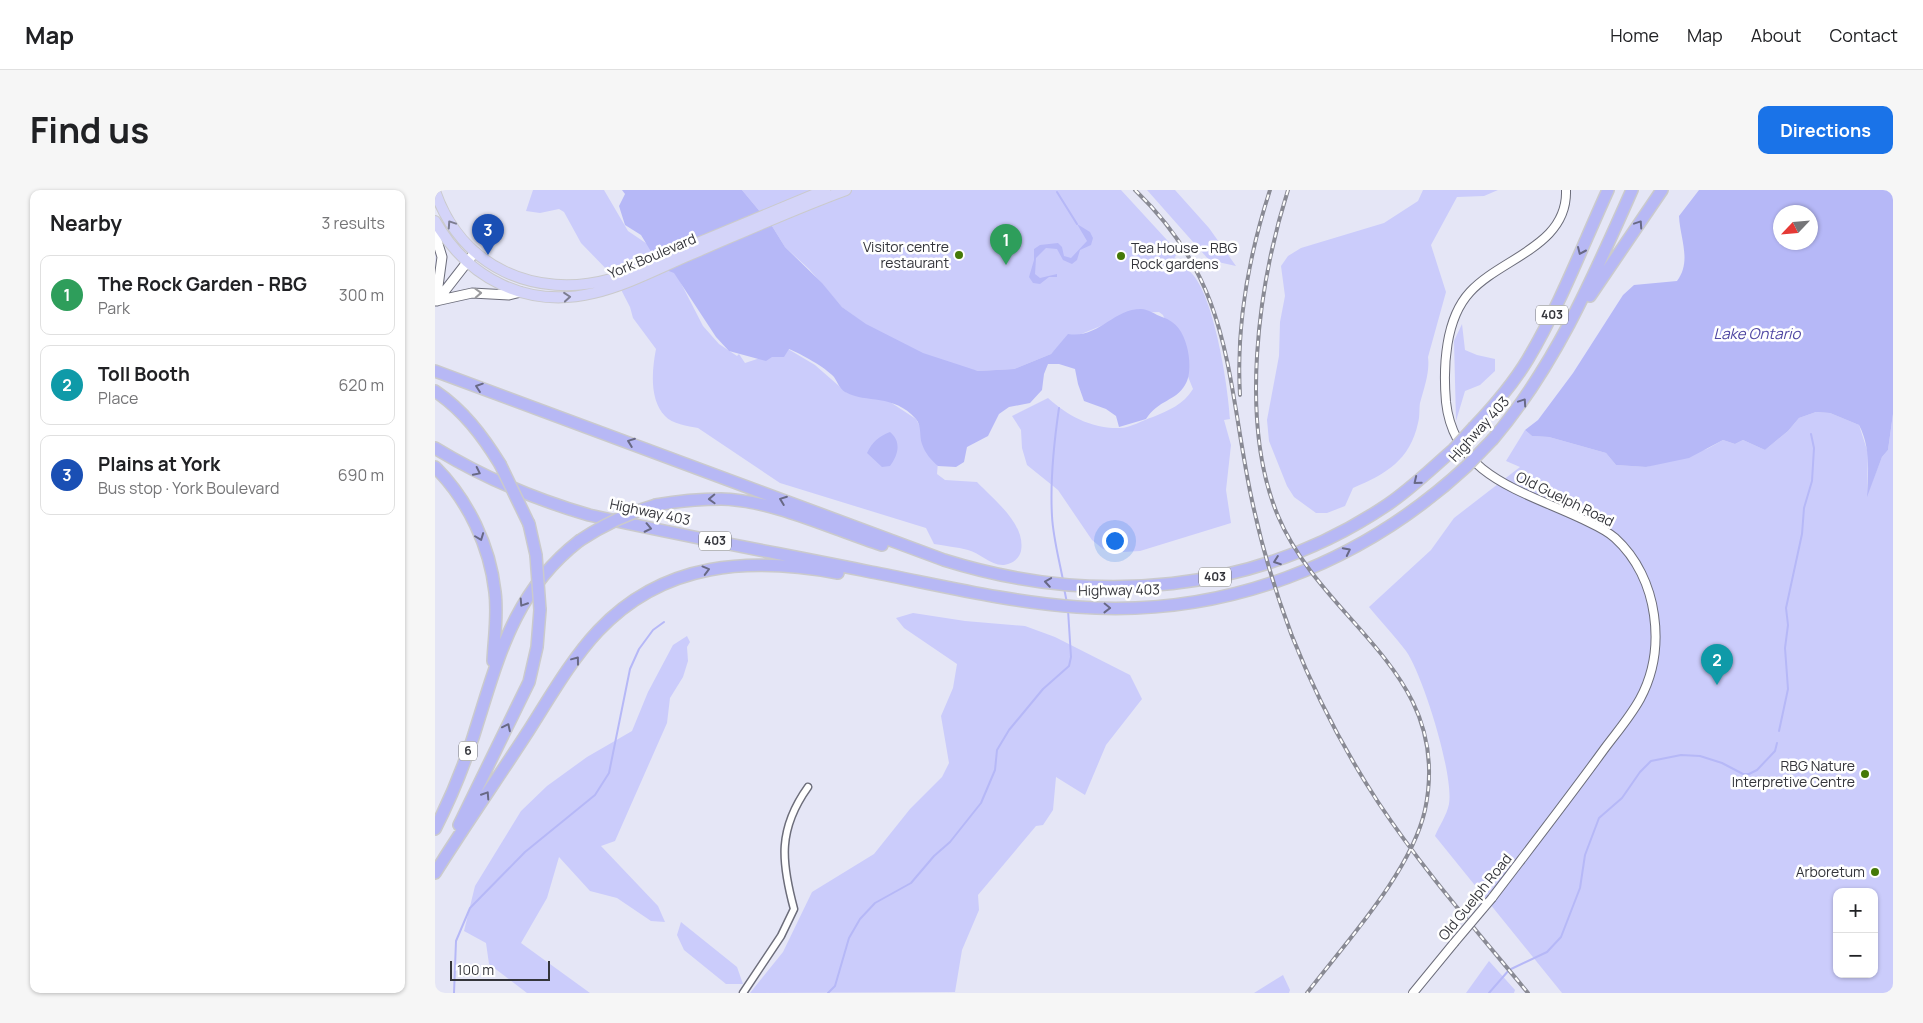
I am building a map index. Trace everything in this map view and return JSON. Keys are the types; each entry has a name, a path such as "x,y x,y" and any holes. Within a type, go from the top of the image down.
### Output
{"highway":[{"name":"Highway 403","path":"435,371 944,560 1012,576 1065,585 1117,588 1168,586 1253,570 1338,534 1387,505 1454,449 1504,394 1527,360 1551,319 1606,190"},
{"name":"Highway 403","path":"435,448 506,486 547,503 589,514 1006,598 1075,607 1125,608 1194,602 1273,584 1322,563 1391,527 1436,495 1467,466 1493,440 1521,407 1571,322 1632,190"},
{"path":"1571,322 1662,190"},
{"path":"435,391 457,408 475,426 501,464 529,524 537,555 540,610 537,647 529,682 438,869"},
{"path":"435,467 458,495 476,526 488,558 495,594 493,670"},
{"path":"493,670 520,608 536,584 561,555 599,528 636,510 656,505 682,500 723,499 770,507 910,554 944,560"},
{"path":"438,869 560,681 587,645 598,631 627,606 659,586 713,568 773,564 806,567 923,588 1006,598"},
{"name":"6","path":"435,829 452,794 467,754 493,670"}],"main road":[{"name":"York Boulevard","path":"809,201 825,190"},
{"name":"York Boulevard","path":"435,221 445,238 466,263 499,284 521,292 563,298 611,283 809,201 846,190"},
{"name":"York Boulevard","path":"435,191 447,220 475,252 499,270 519,278 545,284 578,286 611,283"},
{"path":"435,234 441,257 435,302"},
{"path":"435,302 475,252"},
{"path":"435,302 472,293 509,295 521,292"}],"street":[{"name":"Old Guelph Road","path":"1413,993 1492,898 1588,773 1640,699 1653,660 1656,640 1652,605 1647,586 1627,550 1614,537 1599,527 1510,487 1477,466 1463,449 1452,430 1446,402 1448,344 1453,320 1469,293 1488,276 1541,242 1553,230 1559,220 1566,198 1566,190"},
{"path":"743,993 781,936 794,909 785,876 785,842 795,805 808,787"}],"shaded area":[{"path":"533,190 604,190 628,231 668,258 703,326 719,344 737,356 739,354 745,363 788,349 815,365 847,393 887,400 916,419 938,461 937,474 945,480 977,482 1014,522 1019,531 1021,541 1019,556 1010,564 999,565 968,550 934,544 926,528 780,483 698,428 668,419 660,409 654,393 653,366 656,349 633,318 630,307 615,278 581,243 564,212 559,209 540,213 526,211"},
{"path":"742,190 1121,190 1178,252 1172,262 1192,273 1208,305 1219,345 1229,404 1230,419 1224,420 1231,445 1226,490 1231,523 1140,551 1123,552 1103,549 1092,540 1058,490 1027,465 1022,448 1021,430 1012,416 1048,398 1072,416 1090,424 1110,428 1124,428 1170,409 1189,395 1193,389 1163,315 1159,312 1132,313 1062,342 1051,354 1014,369 978,371 959,367 899,349 842,307 809,269 785,247 772,226"},
{"path":"1147,190 1175,190 1209,228 1236,266 1209,260"},
{"path":"1423,190 1498,190 1484,196 1457,197 1431,245 1446,292 1428,357 1419,420 1409,447 1403,456 1386,471 1353,488 1345,506 1327,513 1316,513 1294,497 1287,486 1269,441 1267,420 1279,356 1280,322 1285,296 1281,266 1288,256 1301,248 1384,223 1418,201"},
{"path":"1462,324 1465,350 1495,359 1495,371 1480,385 1465,391 1456,421 1454,341"},
{"path":"1816,412 1830,413 1859,425 1868,453 1867,495 1882,457 1888,450 1893,414 1893,993 1562,993 1435,836 1449,804 1447,771 1436,726 1413,663 1402,645 1369,607 1431,550 1454,518 1520,467 1506,461 1525,430 1532,436 1549,437 1606,453 1616,465 1646,467 1707,449 1723,440 1735,444 1743,440 1765,450 1788,431 1799,418"},
{"path":"913,613 965,621 1025,626 1055,637 1130,675 1142,699 1106,745 1085,795 1056,777 1053,810 1043,825 1036,826 978,895 979,910 962,950 955,992 750,993 783,952 812,892 874,854 910,809 942,777 949,763 941,716 953,688 957,664 904,628 896,618"},
{"path":"687,636 690,642 687,647 688,661 683,677 670,698 667,723 615,841 601,846 658,906 665,922 651,921 617,898 590,891 559,857 547,898 521,943 590,993 527,993 489,964 486,943 464,931 475,886 521,811 547,786 587,757 632,731 648,692 673,645"},
{"path":"681,922 737,967 743,984 726,984 684,950 677,935"},
{"path":"1489,961 1515,990 1514,993 1466,993"},
{"path":"1283,975 1290,990 1289,993 1254,993"}],"water":[{"path":"622,190 742,190 772,226 785,247 822,283 842,307 866,324 923,353 978,371 1014,369 1051,354 1068,334 1088,332 1131,310 1144,309 1172,322 1181,332 1189,356 1187,381 1177,394 1156,408 1146,419 1119,427 1116,416 1106,409 1084,401 1075,369 1059,364 1048,364 1044,374 1042,390 1030,403 1009,407 999,414 988,436 967,447 964,462 956,467 938,466 923,447 920,428 916,419 898,406 880,400 853,396 845,392 834,377 825,369 789,349 784,357 772,357 766,361 729,351 716,337 674,273 661,268 641,235 625,225 619,206 625,194"},
{"name":"Lake Ontario","path":"1699,190 1893,190 1893,414 1888,450 1882,457 1867,497 1868,460 1863,434 1859,425 1830,413 1816,412 1799,418 1788,431 1765,450 1743,440 1735,444 1723,440 1689,458 1646,467 1616,465 1606,453 1549,437 1532,436 1525,430 1538,420 1573,373 1623,295 1634,285 1677,281 1684,266 1684,250 1679,216"},
{"path":"1077,224 1090,232 1093,238 1091,245 1080,250 1077,260 1072,264 1063,260 1057,249 1046,248 1036,258 1035,274 1040,278 1057,274 1057,277 1049,277 1040,284 1033,283 1029,277 1034,260 1034,249 1040,245 1058,243 1062,247 1064,256 1071,258 1087,241"},
{"path":"890,432 896,440 897,453 890,466 882,467 867,453 876,440"}],"waterway":[{"path":"1057,192 1077,224"},
{"path":"1059,408 1053,462 1052,516 1063,580"},
{"path":"1779,731 1788,689 1785,648 1788,625 1786,608 1802,534 1804,508 1812,481 1814,448 1811,434"},
{"path":"1064,588 1067,603"},
{"path":"828,993 835,986 849,938 860,919 875,903 911,883 934,856 950,842 981,803 995,770 997,750 1009,730 1043,689 1069,666 1071,657 1068,610"},
{"path":"454,993 456,941 470,908 525,852 595,795 609,773 630,669 639,649 653,630 664,622"},
{"path":"1489,993 1509,970 1547,952 1561,937 1580,888 1585,855 1599,818 1622,798 1640,772 1651,761 1681,755 1700,756 1722,763 1743,774 1749,774 1757,770 1775,751 1777,743"}],"railway":[{"path":"1135,190 1167,224 1190,259 1207,294 1219,330 1228,367 1250,491 1268,564 1292,636 1320,700 1353,762 1395,827 1451,900 1528,993"},
{"path":"1240,395 1239,369 1242,317 1250,265 1270,190"},
{"path":"1288,190 1268,268 1261,310 1257,354 1256,397 1259,439 1266,479 1278,516 1299,554 1324,589 1380,652 1403,685 1421,721 1429,762 1425,810 1418,834 1406,858 1375,906 1307,993"}],"place":[{"name":"Plains at York","path":"488,255"},
{"name":"Visitor centre restaurant","path":"959,255"},
{"name":"Tea House - RBG Rock gardens","path":"1121,256"},
{"name":"The Rock Garden - RBG","path":"1006,265"},
{"name":"Toll Booth","path":"1717,685"},
{"name":"RBG Nature Interpretive Centre","path":"1865,774"},
{"name":"Arboretum","path":"1875,872"}]}
